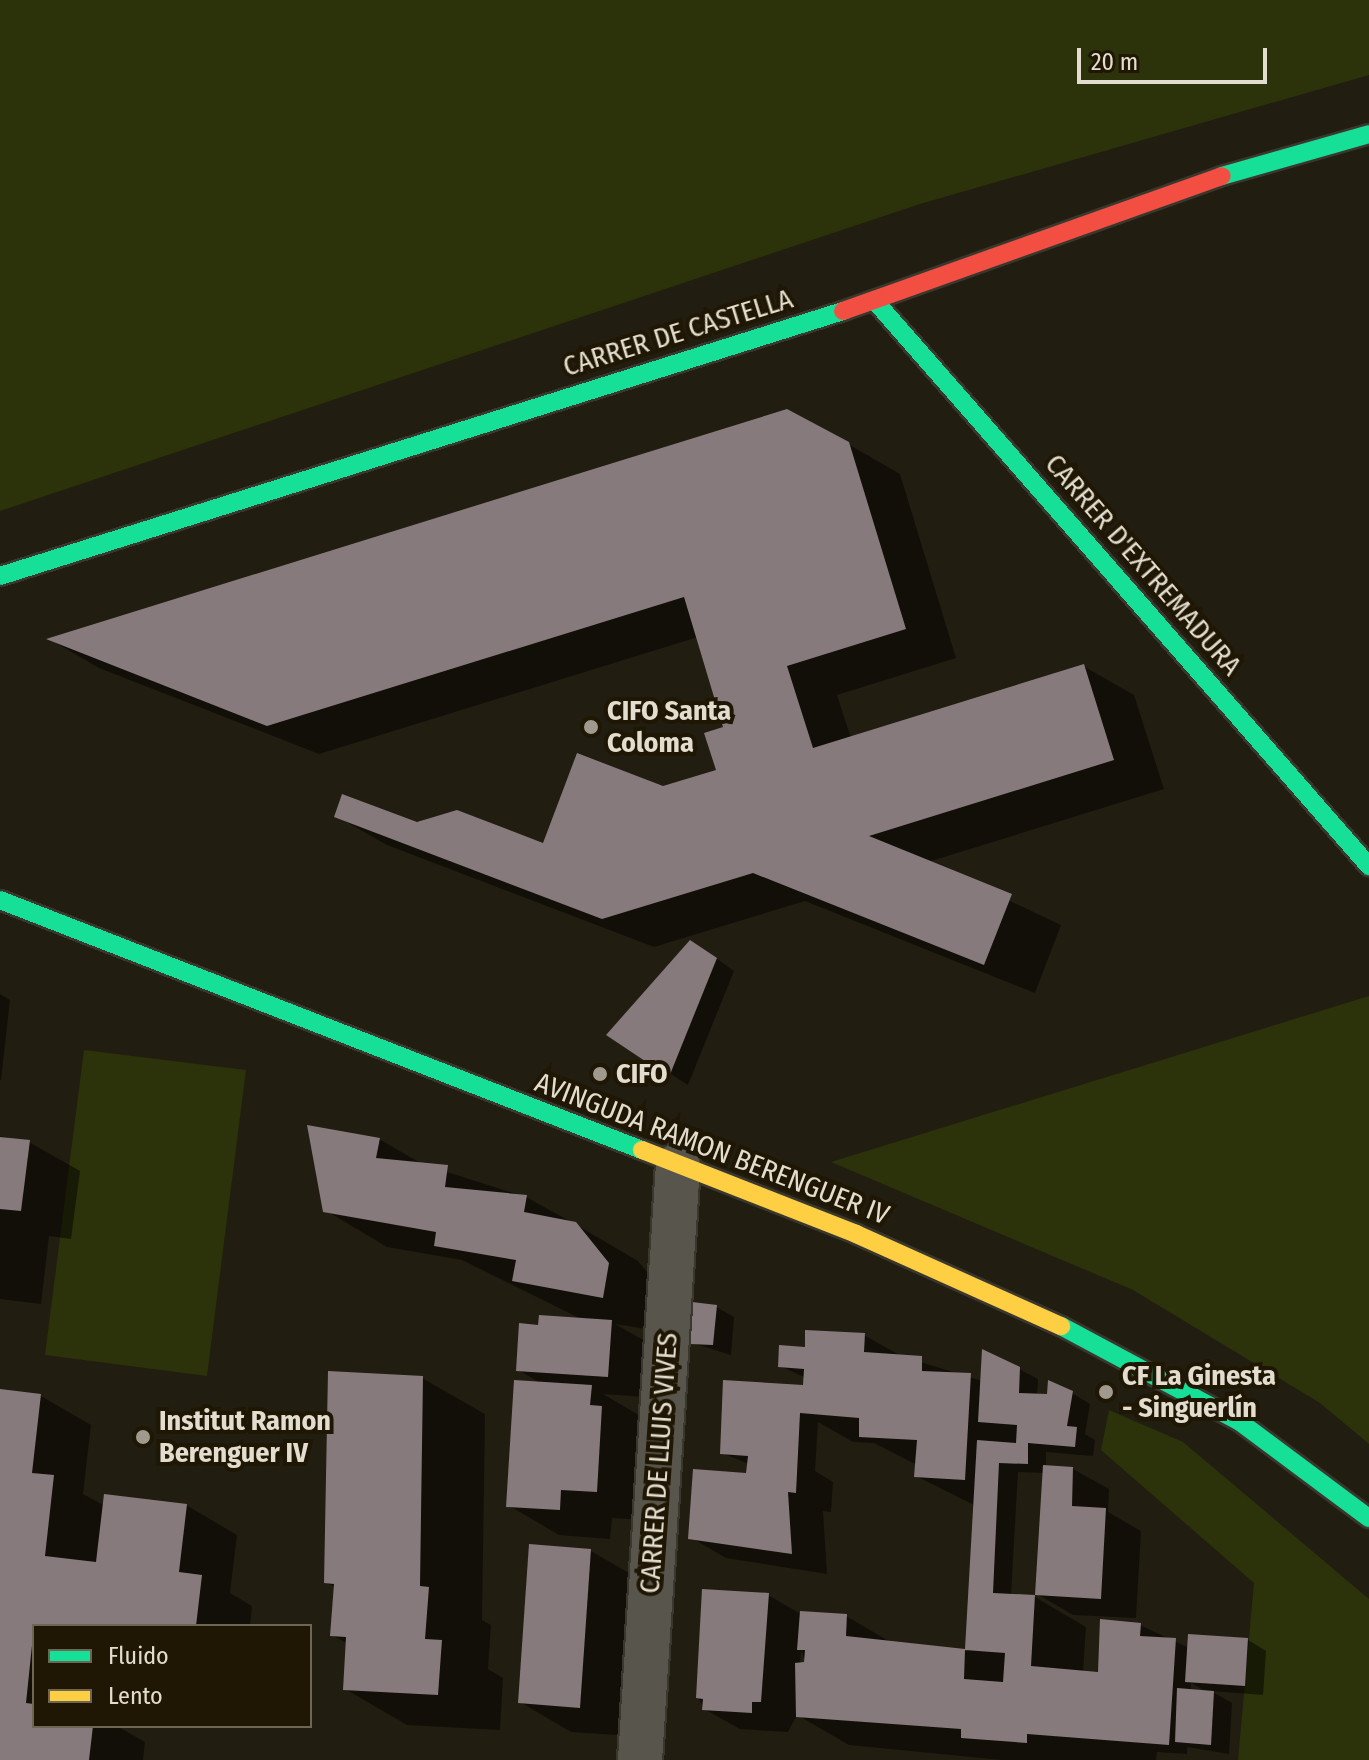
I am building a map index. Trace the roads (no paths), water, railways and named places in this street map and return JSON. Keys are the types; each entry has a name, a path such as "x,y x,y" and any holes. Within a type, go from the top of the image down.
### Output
{"street":[{"name":"CARRER DE CASTELLA","path":"0,576 875,301 1161,193 1369,134"},
{"name":"CARRER D'EXTREMADURA","path":"875,301 1369,866"},
{"name":"AVINGUDA RAMON BERENGUER IV","path":"0,900 678,1165 1076,1333 1240,1422 1369,1518"},
{"name":"CARRER DE LLUIS VIVES","path":"640,1760 678,1165"}],"place":[{"name":"CIFO Santa Coloma","path":"591,727"},
{"name":"CIFO","path":"600,1074"},
{"name":"CF La Ginesta - Singuerlín","path":"1106,1392"},
{"name":"Institut Ramon Berenguer IV","path":"143,1437"}]}
